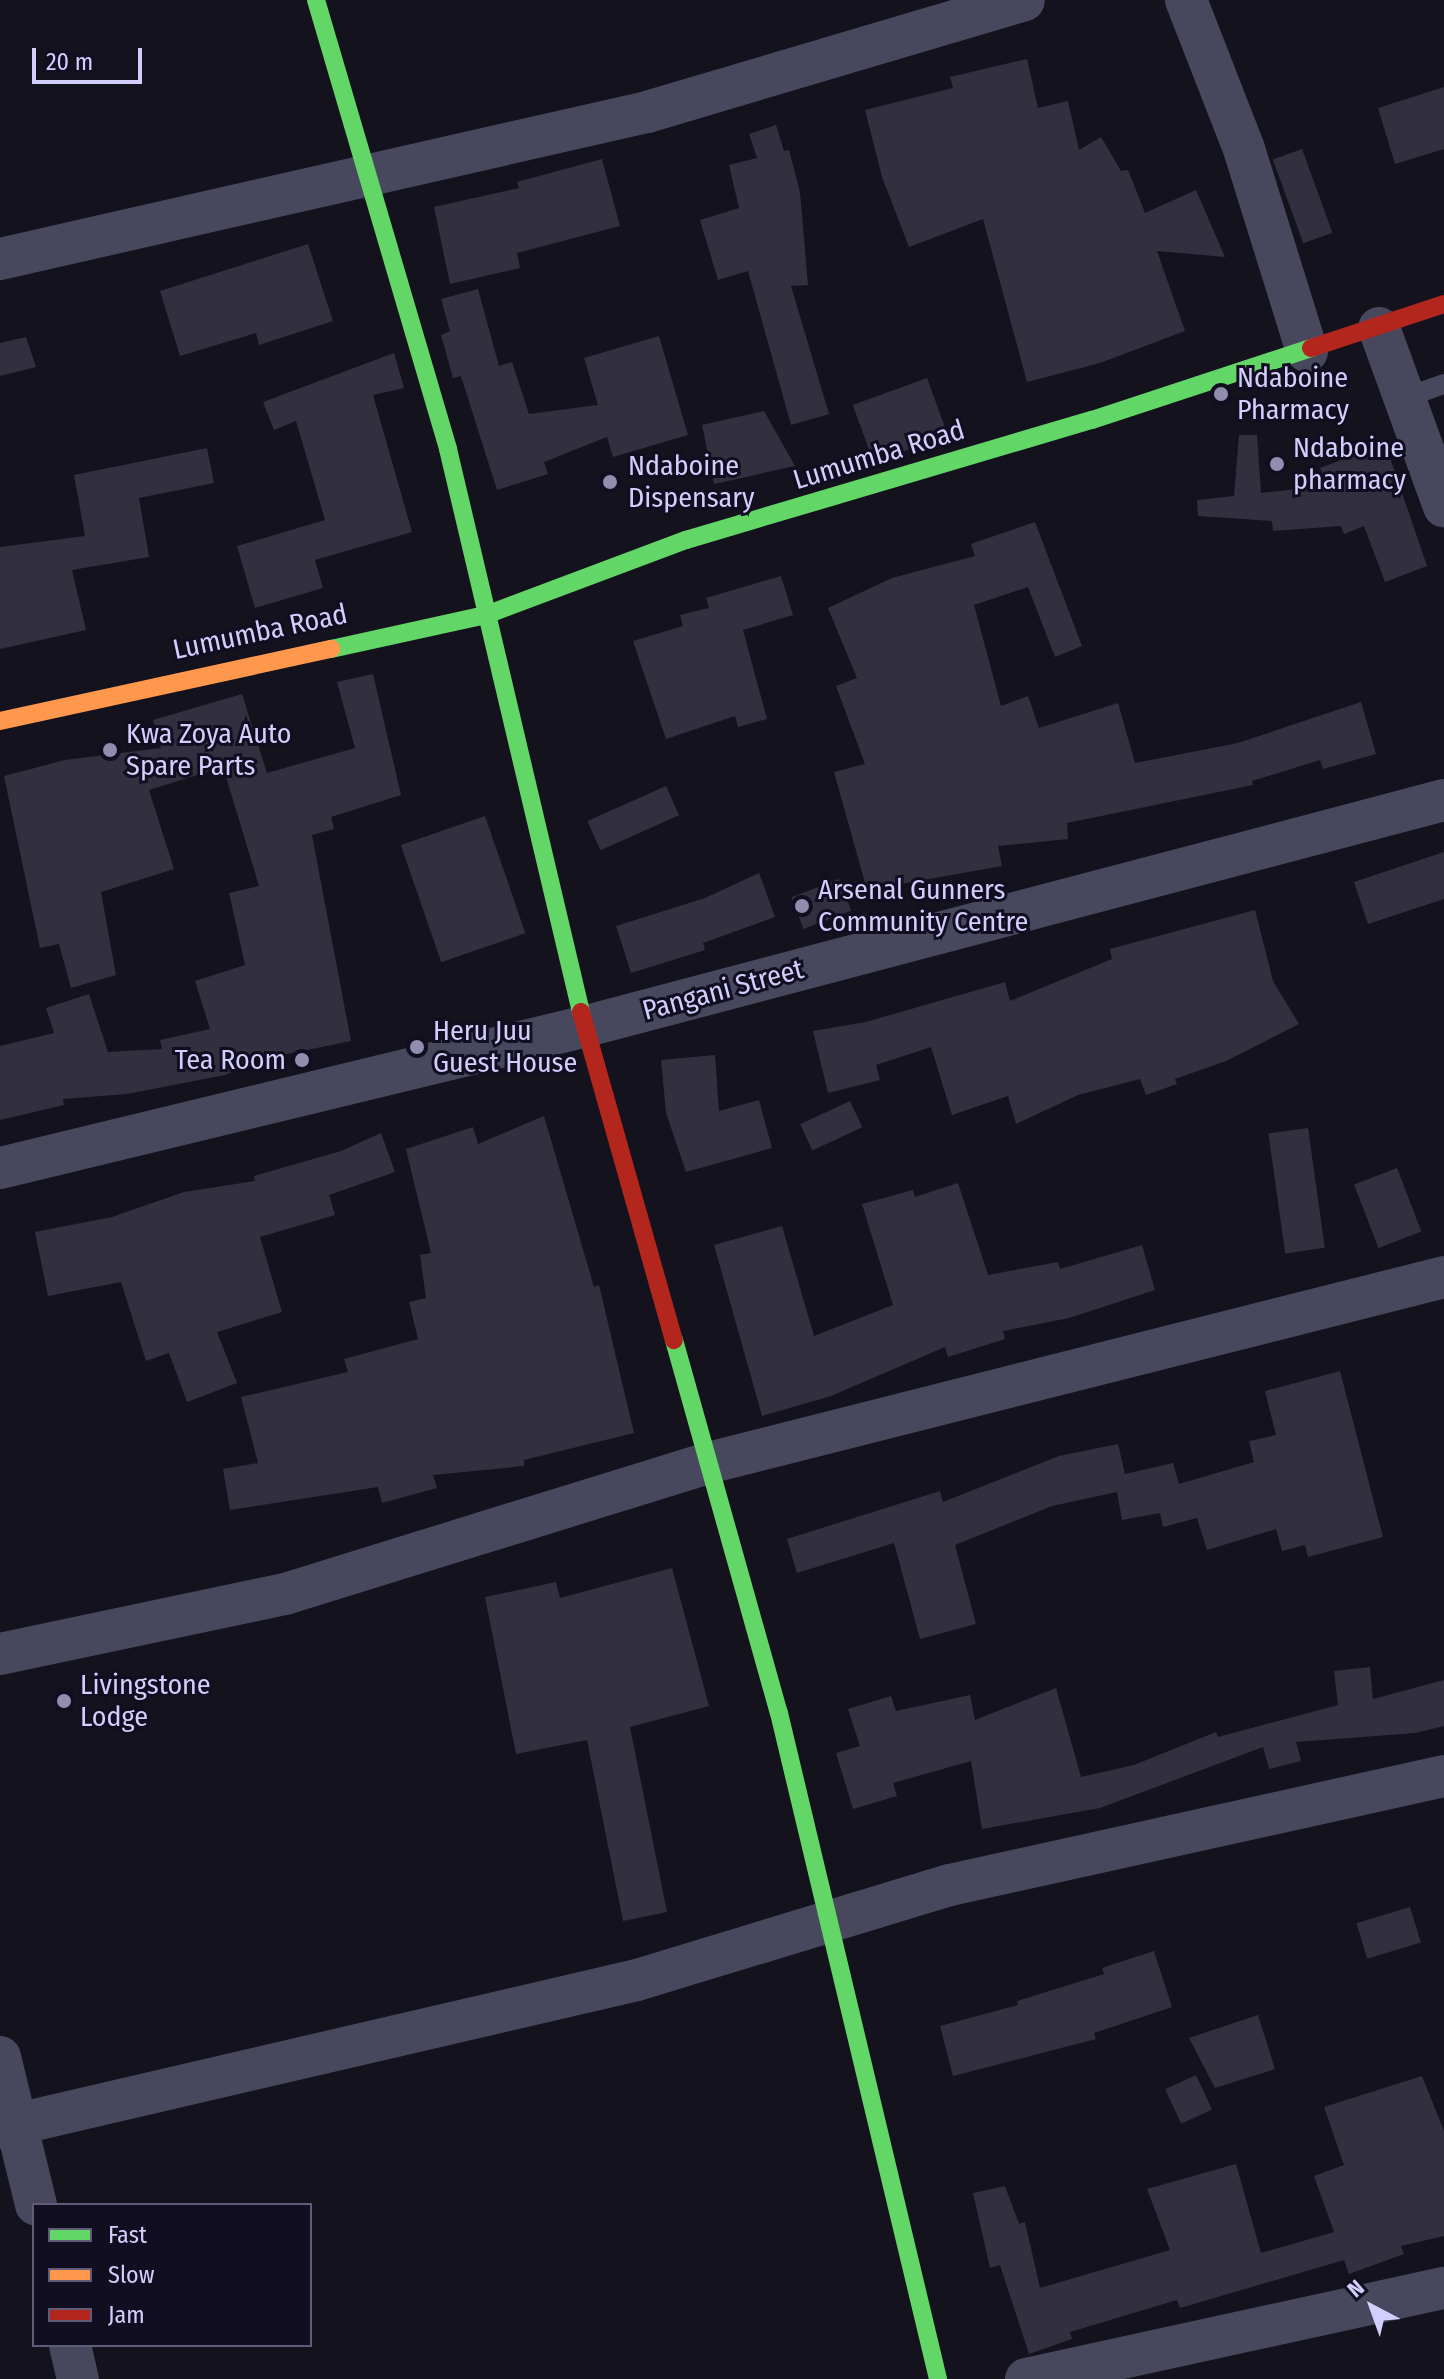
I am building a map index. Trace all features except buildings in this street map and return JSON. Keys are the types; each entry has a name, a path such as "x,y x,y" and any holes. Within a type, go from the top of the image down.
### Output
{"street":[{"path":"316,0 448,449 530,826 583,1027 779,1713 938,2379"},
{"path":"0,259 647,112 1024,0"},
{"path":"1186,0 1244,149 1307,351"},
{"name":"Lumumba Road","path":"0,721 486,615 686,540 894,481 1379,328 1444,304"},
{"path":"1379,328 1444,507"},
{"name":"Pangani Street","path":"0,1168 583,1027 1444,800"},
{"path":"0,1654 285,1594 708,1463 1444,1277"},
{"path":"8,2125 637,1980 950,1885 1444,1776"},
{"path":"0,2057 8,2125 35,2203"},
{"path":"1026,2379 1444,2288"},
{"path":"70,2347 78,2379"}],"lane":[{"path":"1404,398 1444,384"}],"traffic: fast":[{"path":"316,0 448,449 581,1012"},
{"path":"331,649 486,615 686,540 1092,420 1311,348"},
{"path":"674,1340 779,1713 938,2379"}],"traffic: slow":[{"path":"0,721 331,649"}],"traffic: jam":[{"path":"1311,348 1444,304"},
{"path":"581,1012 674,1340"}],"place":[{"name":"Ndaboine Pharmacy","path":"1221,394"},
{"name":"Ndaboine pharmacy","path":"1277,464"},
{"name":"Ndaboine Dispensary","path":"610,482"},
{"name":"Kwa Zoya Auto Spare Parts","path":"110,750"},
{"name":"Arsenal Gunners Community Centre","path":"802,906"},
{"name":"Heru Juu Guest House","path":"417,1047"},
{"name":"Tea Room","path":"302,1060"},
{"name":"Livingstone Lodge","path":"64,1701"}]}
